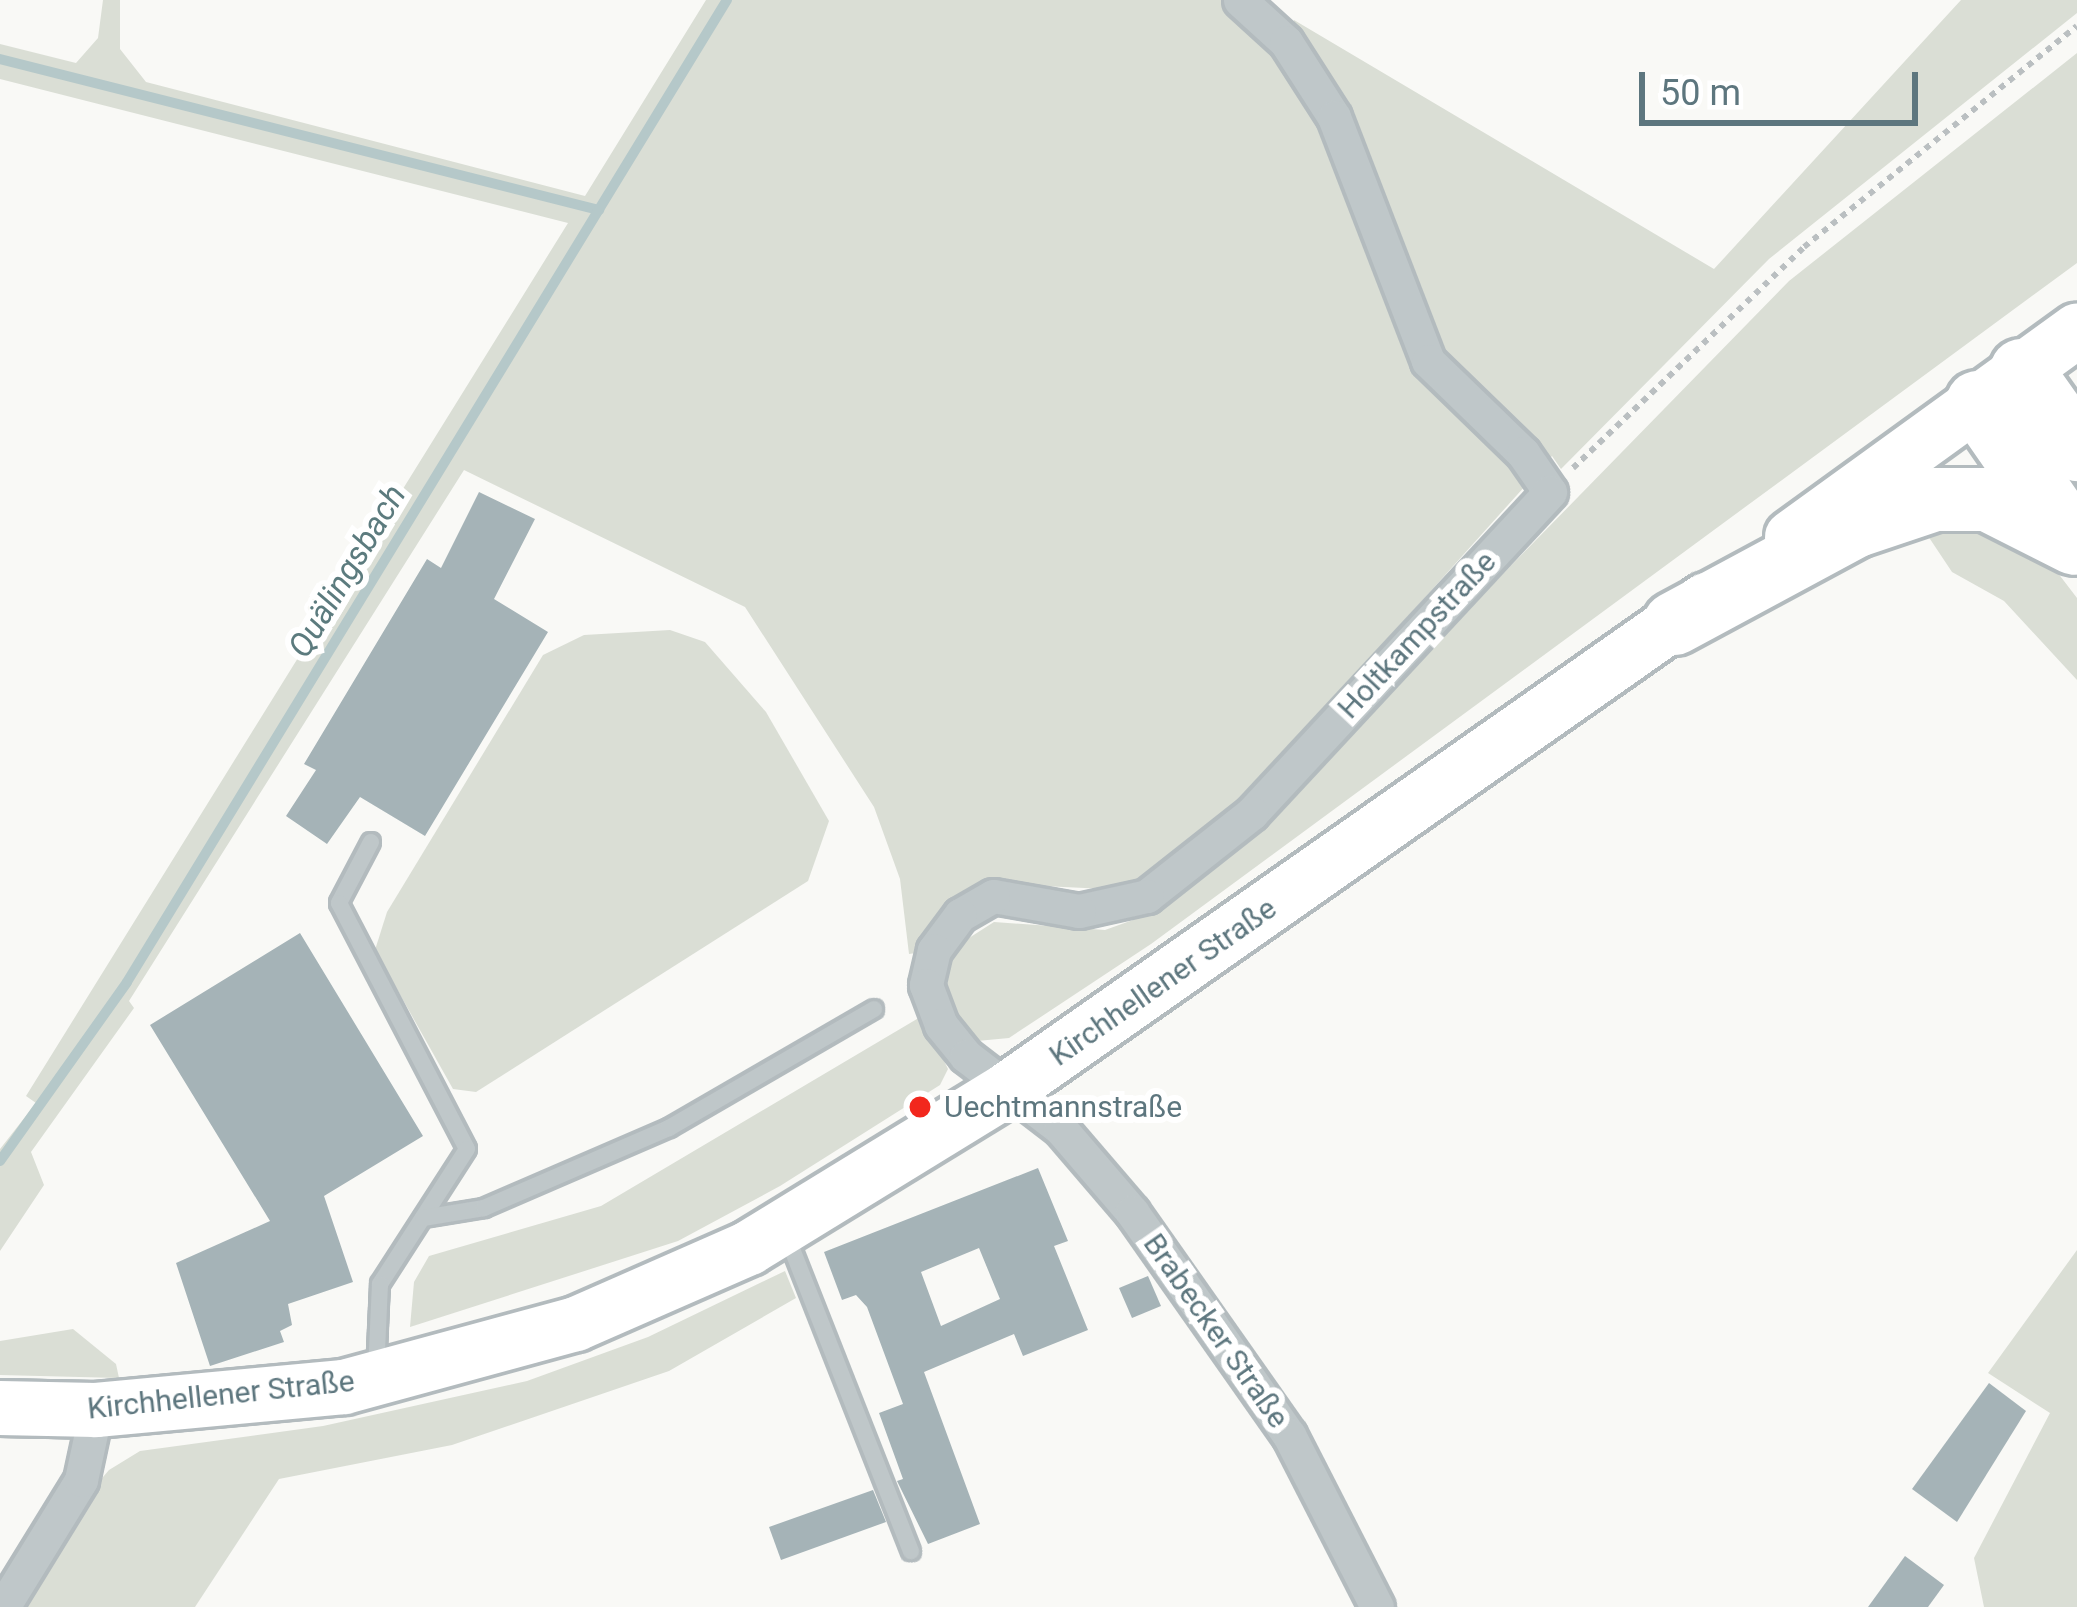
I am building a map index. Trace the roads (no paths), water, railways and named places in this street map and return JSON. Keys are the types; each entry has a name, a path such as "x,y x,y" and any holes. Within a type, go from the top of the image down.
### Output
{"highway":[{"path":"1999,386 2077,449"},
{"path":"1999,386 2076,545"},
{"path":"1675,623 1854,526 1934,499 1987,499 2076,545"}],"main road":[{"name":"Kirchhellener Straße","path":"0,1408 96,1410 375,1378 576,1324 783,1228 1008,1089 1675,623 2077,331"}],"street":[{"name":"Holtkampstraße","path":"1008,1089 941,1025 926,985 934,950 960,915 993,896 1079,911 1147,896 1252,813 1550,492 1523,453 1428,361 1334,117 1286,42 1240,0"},
{"name":"Brabecker Straße","path":"1008,1089 1060,1128 1207,1314 1289,1435 1377,1607"},
{"path":"3,1607 81,1480 96,1410"}],"lane":[{"path":"371,842 340,903 467,1149 380,1284 375,1378"},
{"path":"423,1218 484,1208 669,1128 874,1009"},
{"path":"783,1228 911,1552"}],"waterway":[{"name":"Quälingsbach","path":"0,1161 127,982 727,0"},
{"path":"0,59 599,210"}],"place":[{"name":"Uechtmannstraße","path":"920,1107"}]}
